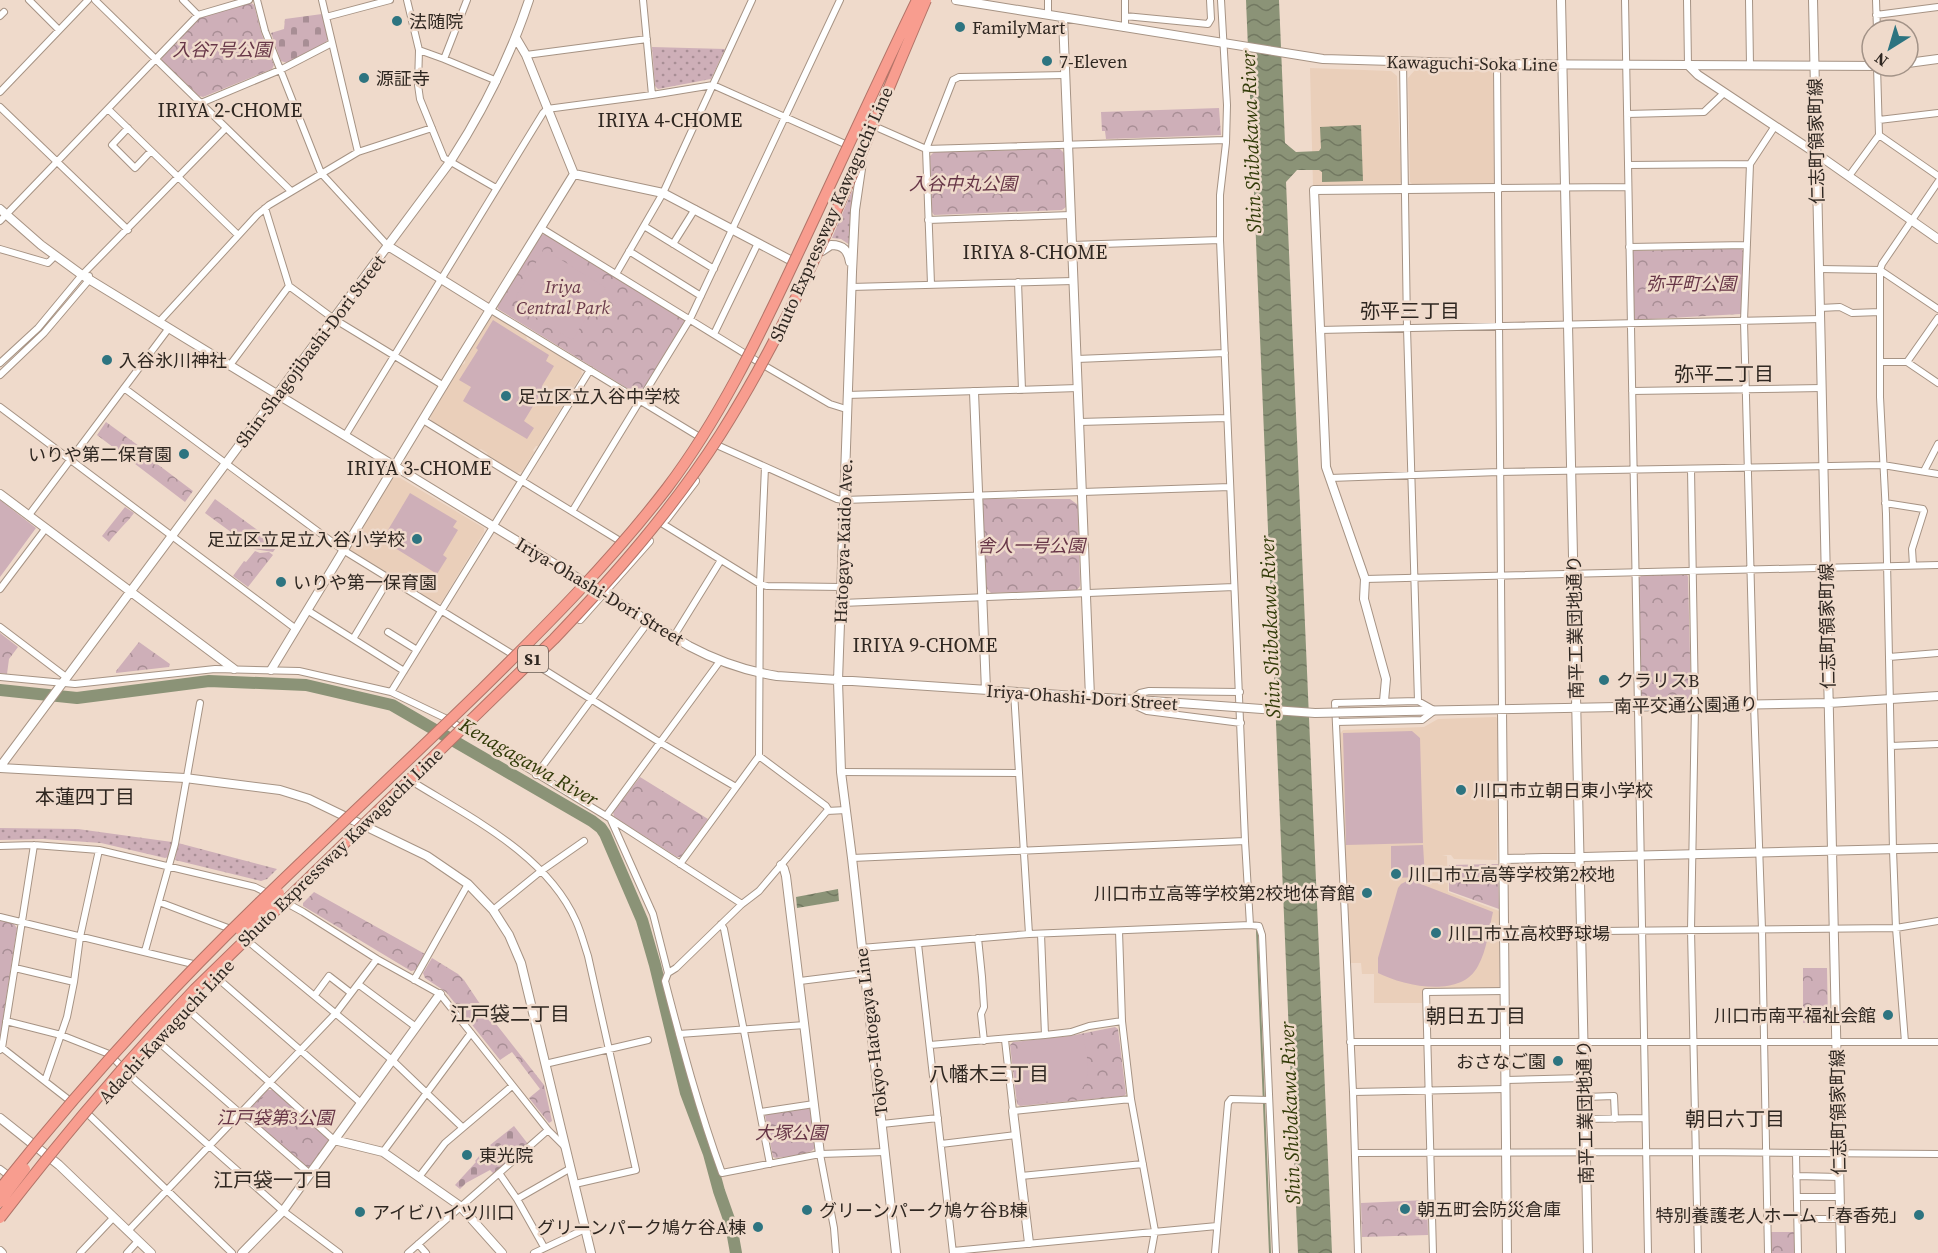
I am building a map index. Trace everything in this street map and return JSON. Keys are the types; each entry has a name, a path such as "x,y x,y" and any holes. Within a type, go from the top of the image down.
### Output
{"highway":[{"name":"Shuto Expressway Kawaguchi Line","path":"0,1187 59,1116 147,1017 250,911 542,629 607,561 668,486 708,429 759,336 917,0"},
{"name":"Shuto Expressway Kawaguchi Line","path":"0,1218 38,1169 159,1026 507,686 595,596 655,527 720,435 773,342 820,246 926,0"},
{"path":"507,686 651,524 711,438 751,374 769,340 805,267 863,132 764,338 738,385 708,429"},
{"path":"0,1202 135,1039 187,984 372,801 420,749"},
{"path":"0,1210 32,1168 96,1093 159,1026"}],"street":[{"path":"29,0 59,30"},
{"path":"0,92 88,0"},
{"path":"95,0 291,191"},
{"path":"183,0 198,15"},
{"path":"2,215 198,15 249,0"},
{"path":"257,0 265,31 321,173 388,246 698,436"},
{"path":"322,0 358,152"},
{"path":"326,17 390,0"},
{"path":"407,0 419,50 420,99 444,158 496,188"},
{"path":"444,59 467,0"},
{"name":"Shin-Shagojibashi-Dori Street","path":"0,768 450,162 497,81 516,38 529,0"},
{"path":"644,0 652,95"},
{"path":"616,274 663,193 752,0"},
{"path":"573,510 690,319 840,0"},
{"name":"Adachi-Kawaguchi Line","path":"0,1187 69,1100 193,964 512,654 584,581 620,541 658,493 698,436 746,354 792,261 912,0"},
{"name":"Adachi-Kawaguchi Line","path":"0,1226 89,1115 185,1007 535,664 604,593 683,498 719,446 765,366 822,251 931,0"},
{"name":"Kawaguchi-Soka Line","path":"956,0 999,4 1063,18 1298,56 1338,60 1562,65 1860,66"},
{"path":"1048,0 1048,15"},
{"path":"1125,0 1125,28"},
{"path":"1125,16 1208,24 1211,19 1210,0"},
{"path":"1221,0 1227,44 1227,105 1220,195 1220,240 1250,925"},
{"name":"南平工業団地通り","path":"1561,0 1588,1253"},
{"path":"1625,0 1648,1253"},
{"path":"1687,0 1688,65 1711,84 1817,154 1938,239"},
{"path":"1749,0 1750,65"},
{"name":"仁志町領家町線","path":"1813,0 1841,1253"},
{"path":"1876,0 1876,15 1938,7"},
{"path":"1063,18 1090,697"},
{"path":"516,38 526,55 574,174"},
{"path":"526,55 647,39"},
{"path":"201,103 280,70 332,43"},
{"path":"419,50 497,81"},
{"path":"1920,61 1938,59"},
{"path":"1403,62 1407,328 1419,700"},
{"path":"1497,64 1507,1253"},
{"path":"1711,84 1711,75 1716,65"},
{"path":"931,284 926,149 956,78 1065,75"},
{"path":"1849,176 1879,135 1880,78"},
{"path":"345,436 496,188 547,109 712,85 845,144"},
{"path":"1627,114 1704,112 1724,93"},
{"path":"0,107 128,230"},
{"path":"108,109 238,235"},
{"path":"1879,120 1938,113"},
{"path":"1768,1253 1762,930 1744,321 1750,164 1775,126"},
{"path":"128,128 112,145 135,168 151,151"},
{"path":"159,322 265,208 358,152 432,128"},
{"path":"876,128 926,149 1226,140"},
{"path":"0,363 38,328 128,230 226,129"},
{"path":"1879,135 1938,176"},
{"name":"Hatogaya-Kaido Ave.","path":"846,810 841,772 838,681 851,287 855,210 862,162"},
{"path":"1628,165 1750,164"},
{"path":"574,174 663,193 792,261"},
{"path":"270,670 574,174"},
{"path":"1905,1042 1896,927 1893,850 1880,362 1880,270 1938,182"},
{"path":"1384,701 1386,679 1364,599 1365,579 1326,467 1314,190 1628,188"},
{"path":"265,208 289,286 334,319 444,386"},
{"path":"673,244 694,209"},
{"name":"Iriya-Ohashi-Dori Street","path":"2,215 55,256 159,322 649,621 720,661 777,676 1290,711"},
{"path":"928,220 1071,215"},
{"path":"644,226 714,269"},
{"path":"541,228 765,366 830,404 846,409"},
{"path":"1072,245 1220,240"},
{"path":"714,334 758,243"},
{"name":"Hatogaya-Kaido Ave.","path":"822,251 831,245 845,248 852,272"},
{"path":"1629,247 1747,245"},
{"path":"0,249 48,263 55,256"},
{"path":"629,252 701,296"},
{"path":"1820,269 1880,270 1938,309"},
{"path":"0,375 44,333 87,275"},
{"path":"851,287 1074,281"},
{"path":"1018,282 1022,390"},
{"path":"230,365 289,286"},
{"path":"1820,308 1840,307 1852,313 1880,312"},
{"path":"1908,362 1938,318"},
{"path":"1319,330 1821,319"},
{"path":"29,515 169,328"},
{"path":"1077,358 1225,353"},
{"path":"1880,362 1908,362 1938,384"},
{"path":"391,692 590,370"},
{"path":"1632,391 1822,387"},
{"path":"124,388 343,550 512,654"},
{"path":"847,395 1078,388"},
{"path":"974,392 986,690"},
{"path":"0,407 296,629"},
{"path":"1079,422 1227,418"},
{"path":"423,420 573,510 620,541"},
{"path":"1924,471 1938,444"},
{"path":"719,446 837,499 844,500 1230,487"},
{"path":"1330,478 1411,474 1883,465 1938,474"},
{"path":"680,864 759,756 760,584 765,467"},
{"path":"1691,469 1695,705 1691,930 1698,1253"},
{"path":"0,494 234,669"},
{"path":"1885,503 1924,511 1912,549 1913,565"},
{"path":"663,524 760,584 842,587"},
{"path":"0,589 46,528"},
{"path":"674,636 721,560"},
{"path":"1365,579 1938,565"},
{"path":"353,639 389,579"},
{"path":"842,603 1234,587"},
{"path":"307,610 404,671"},
{"path":"536,775 649,621"},
{"path":"0,627 61,684"},
{"path":"388,632 417,650"},
{"path":"1889,657 1938,653"},
{"path":"608,817 720,661"},
{"path":"535,664 736,787"},
{"path":"0,677 75,684 215,669 299,671 391,692 445,718 608,817 742,904"},
{"path":"1240,692 1149,691 1140,693 1131,700 1136,706 1147,711 1241,723"},
{"path":"1014,692 1029,934"},
{"name":"南平交通公園通り","path":"1290,711 1332,713 1829,703 1938,696"},
{"path":"1336,722 1422,720 1435,710 1419,700 1336,702 1336,722 1353,1092 1358,1253"},
{"path":"145,951 170,866 200,703"},
{"path":"1891,746 1938,744"},
{"path":"759,756 830,811"},
{"path":"0,768 186,778 280,790 309,799 427,856 468,884 493,910 509,934 521,963 591,1253"},
{"path":"841,772 1019,773"},
{"path":"413,782 510,842 541,871 560,893 577,922 588,956 636,1170 575,1185"},
{"path":"668,973 759,891 824,814 830,811 846,810"},
{"name":"Tokyo-Hatogaya Line","path":"846,810 896,1253"},
{"path":"608,817 653,914 668,973 665,981 679,1034 704,1124 722,1173 820,1154 885,1152"},
{"path":"493,910 541,871 585,841"},
{"path":"852,858 1245,841"},
{"path":"0,846 34,845 99,849 255,887 288,904 377,959 440,994 512,1086 566,1149"},
{"path":"34,845 1,1048 69,1100"},
{"path":"1504,859 1938,848"},
{"path":"45,1081 61,1035 74,981 80,937 99,849"},
{"path":"781,865 786,876 820,1154 834,1228 836,1253"},
{"path":"414,980 468,884"},
{"path":"159,902 228,928"},
{"path":"0,917 193,964"},
{"path":"1505,932 1896,927 1938,921"},
{"path":"722,924 770,1164"},
{"path":"861,948 1029,934 1259,926 1262,934 1276,1253"},
{"path":"1119,931 1122,1021 1131,1099 1155,1231 1151,1253"},
{"path":"1041,934 1045,1035"},
{"path":"978,938 984,1007 981,1014 984,1041"},
{"path":"249,942 392,1060 462,1127"},
{"path":"918,944 953,1252 1217,1226"},
{"path":"128,1231 336,1013 377,959"},
{"path":"15,968 74,981"},
{"path":"800,981 864,973"},
{"path":"215,976 361,1103"},
{"path":"315,995 329,976 351,993"},
{"path":"358,984 416,1027"},
{"path":"1433,1253 1426,992 1506,991"},
{"path":"242,1253 283,1211 440,994"},
{"path":"185,1007 334,1140 383,1152 460,1206 502,1253"},
{"path":"6,1021 61,1035 109,1054 209,1147 283,1211 339,1253"},
{"path":"930,1045 1005,1040 1071,1032 1089,1026 1122,1021"},
{"path":"679,1034 805,1025"},
{"path":"383,1152 471,1033"},
{"path":"155,1039 309,1174"},
{"path":"545,1064 648,1040"},
{"path":"1005,1040 1029,1243"},
{"path":"1350,1042 1938,1042"},
{"path":"1353,1092 1428,1091 1584,1078"},
{"path":"419,1177 445,1143 512,1086"},
{"path":"1585,1097 1614,1096 1616,1119"},
{"path":"1013,1111 1131,1099"},
{"path":"1215,1253 1228,1103 1231,1099 1268,1100"},
{"path":"761,1112 814,1104"},
{"path":"89,1115 232,1253"},
{"path":"0,1118 52,1159 151,1253"},
{"path":"882,1124 938,1118"},
{"path":"1585,1119 1645,1118"},
{"path":"408,1253 548,1130"},
{"path":"941,1144 1017,1135"},
{"path":"1355,1153 1938,1154"},
{"path":"1796,1154 1798,1253"},
{"path":"1022,1176 1143,1164"},
{"path":"516,1199 571,1168"},
{"path":"0,1169 8,1175"},
{"path":"498,1173 544,1247"},
{"path":"1796,1176 1840,1177"},
{"path":"1797,1197 1840,1197"},
{"path":"80,1253 114,1218"},
{"path":"1798,1219 1840,1219"},
{"path":"534,1253 585,1228"},
{"path":"127,1253 138,1241"},
{"path":"418,1244 426,1253"}],"shaded area":[{"path":"1310,68 1391,71 1397,76 1401,182 1398,185 1313,186"},
{"path":"1415,70 1491,71 1493,74 1494,183 1492,185 1413,185 1410,182 1408,78"},
{"name":"足立区立入谷中学校","path":"495,316 526,336 531,342 534,341 581,369 582,374 538,446 533,450 522,472 517,473 488,456 481,449 478,450 455,436 451,431 432,422 430,417 491,317"},
{"name":"足立区立足立入谷小学校","path":"397,476 484,528 484,532 441,603 437,603 350,550 393,477"},
{"name":"川口市立高等学校第2校地","path":"1496,717 1498,719 1497,860 1454,859 1451,855 1442,855 1447,856 1448,892 1499,911 1499,987 1497,990 1422,990 1422,1003 1374,1003 1374,974 1362,974 1361,963 1349,963 1340,734 1343,730 1424,727 1438,719"}],"green space":[{"name":"入谷7号公園","path":"250,2 254,5 262,35 274,65 272,69 203,97 199,96 162,61 162,56 200,17"},
{"path":"322,14 328,39 326,42 287,63 281,61 271,33 284,29 285,19"},
{"path":"652,47 725,49 711,79 658,89 655,86"},
{"path":"1219,108 1221,135 1106,139 1105,131 1102,131 1101,112"},
{"name":"入谷中丸公園","path":"1060,149 1064,153 1066,207 1062,210 934,215 932,212 930,156 934,152"},
{"path":"852,191 854,192 850,245 841,239 832,238"},
{"name":"Iriya Central Park","path":"545,234 684,319 685,322 641,393 635,393 498,309 497,306 541,235"},
{"name":"弥平町公園","path":"1741,248 1744,252 1741,314 1633,320 1632,251"},
{"path":"544,249 606,288 572,340 519,307 516,296"},
{"path":"493,320 549,355 546,361 554,366 524,421 534,428 527,439 463,401 471,387 459,380"},
{"path":"106,422 193,491 185,502 97,435"},
{"path":"410,493 457,521 453,527 458,530 443,555 447,558 437,574 382,540"},
{"path":"215,499 278,545 273,552 254,549 205,513"},
{"name":"舎人一号公園","path":"984,499 1070,499 1078,505 1080,586 1077,590 991,593 986,588 982,501"},
{"path":"0,500 36,528 0,577"},
{"path":"125,507 134,513 109,542 102,536"},
{"path":"255,551 269,552 273,555 248,587 233,576"},
{"path":"1687,574 1691,695 1689,699 1643,700 1640,696 1638,579 1642,575"},
{"path":"0,633 18,647 9,659 7,674 0,673"},
{"path":"139,642 170,664 169,667 116,673"},
{"path":"1412,731 1420,738 1423,843 1346,845 1343,733"},
{"path":"640,777 708,819 681,857 677,857 614,817 613,812"},
{"path":"0,828 78,829 172,842 169,857 165,858 101,843 43,839 0,840"},
{"path":"178,843 277,869 267,879 261,881 175,860"},
{"path":"1423,845 1425,877 1391,878 1391,846"},
{"path":"1498,864 1499,909 1449,891 1449,865"},
{"name":"川口市立高校野球場","path":"1407,881 1413,881 1493,912 1481,960 1470,976 1459,983 1431,987 1402,982 1378,973 1378,958 1398,888"},
{"path":"314,892 425,954 416,970 411,971 303,906 303,903"},
{"path":"0,920 13,923 17,928 0,1038"},
{"path":"432,958 464,980 544,1085 552,1121 549,1123 529,1098 540,1089 512,1052 500,1060 446,992 425,978 423,973"},
{"path":"1803,968 1827,968 1828,1023 1803,1023"},
{"path":"1115,1027 1118,1029 1126,1094 1124,1096 1020,1106 1017,1104 1010,1045 1013,1042 1070,1036"},
{"path":"1083,1035 1088,1068 1085,1083 1076,1096 1066,1097 1063,1100 1027,1104 1018,1096 1014,1059 1019,1047 1025,1041"},
{"name":"江戸袋第3公園","path":"267,1090 273,1090 328,1138 328,1143 310,1167 306,1168 247,1116 247,1112"},
{"path":"272,1091 301,1117 279,1143 248,1116 268,1092"},
{"name":"大塚公園","path":"810,1109 815,1148 802,1155 773,1157 765,1115"},
{"path":"514,1126 528,1144 494,1174 490,1170 466,1183 460,1189 455,1185 485,1149"},
{"path":"1427,1200 1428,1235 1362,1237 1361,1203"},
{"path":"1771,1232 1795,1232 1796,1253 1771,1253"}],"water":[{"path":"1246,0 1279,0 1285,143 1296,152 1319,151 1321,148 1320,127 1361,125 1363,181 1322,182 1322,172 1319,170 1297,170 1286,182 1332,1253 1298,1253"},
{"path":"838,889 839,901 797,908 796,897"}],"waterway":[{"name":"Kenagagawa River","path":"0,690 77,698 209,681 306,685 392,705 592,821 605,834 642,920 686,1093 709,1154 731,1225 736,1253"},
{"path":"1257,931 1270,1253"}],"place":[{"name":"法随院","path":"397,21"},
{"name":"FamilyMart","path":"960,27"},
{"name":"7-Eleven","path":"1047,61"},
{"name":"源証寺","path":"364,78"},
{"name":"入谷氷川神社","path":"107,360"},
{"name":"足立区立入谷中学校","path":"506,396"},
{"name":"いりや第二保育園","path":"184,454"},
{"name":"足立区立足立入谷小学校","path":"417,539"},
{"name":"いりや第一保育園","path":"281,582"},
{"name":"クラリスB","path":"1604,680"},
{"name":"川口市立朝日東小学校","path":"1461,790"},
{"name":"川口市立高等学校第2校地","path":"1396,874"},
{"name":"川口市立高等学校第2校地体育館","path":"1367,893"},
{"name":"川口市立高校野球場","path":"1436,933"},
{"name":"川口市南平福祉会館","path":"1888,1015"},
{"name":"おさなご園","path":"1558,1061"},
{"name":"東光院","path":"467,1155"},
{"name":"朝五町会防災倉庫","path":"1405,1209"},
{"name":"グリーンパーク鳩ケ谷B棟","path":"807,1210"},
{"name":"アイビハイツ川口","path":"360,1212"},
{"name":"特別養護老人ホーム「春香苑」","path":"1919,1215"},
{"name":"グリーンパーク鳩ケ谷A棟","path":"758,1227"}],"district":[{"name":"IRIYA 2-CHOME","path":"230,110"},
{"name":"IRIYA 4-CHOME","path":"670,120"},
{"name":"IRIYA 8-CHOME","path":"1035,252"},
{"name":"弥平三丁目","path":"1410,311"},
{"name":"弥平二丁目","path":"1724,374"},
{"name":"IRIYA 3-CHOME","path":"419,468"},
{"name":"IRIYA 9-CHOME","path":"925,645"},
{"name":"本蓮四丁目","path":"85,797"},
{"name":"江戸袋二丁目","path":"510,1014"},
{"name":"朝日五丁目","path":"1476,1016"},
{"name":"八幡木三丁目","path":"989,1074"},
{"name":"朝日六丁目","path":"1735,1119"},
{"name":"江戸袋一丁目","path":"273,1180"}],"water label":[{"name":"Shin Shibakawa River","path":"1251,142"},
{"name":"Shin Shibakawa River","path":"1270,627"},
{"name":"Shin Shibakawa River","path":"1290,1113"}]}
